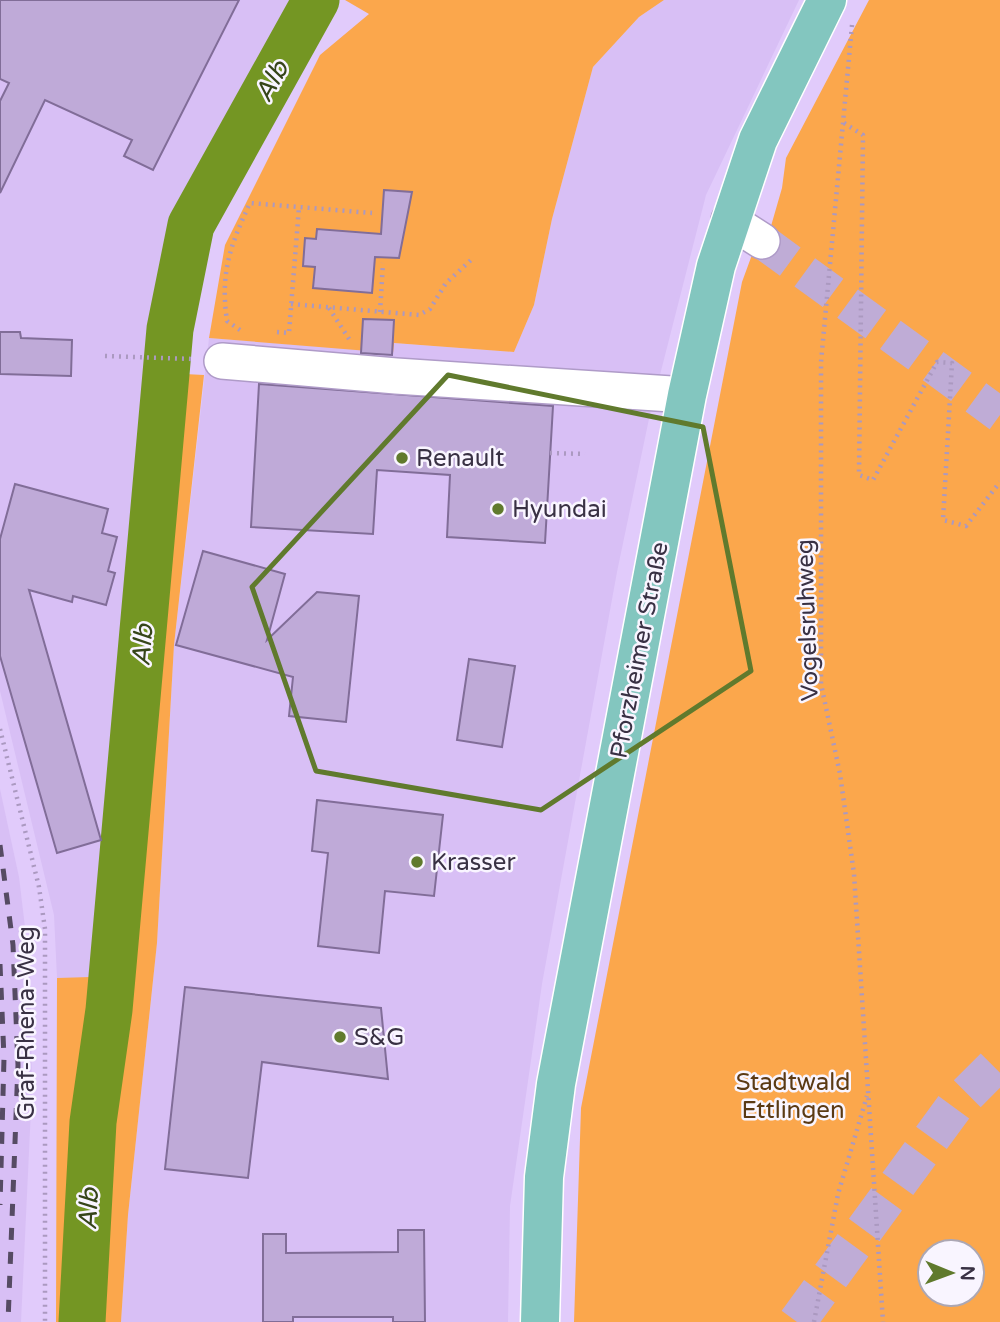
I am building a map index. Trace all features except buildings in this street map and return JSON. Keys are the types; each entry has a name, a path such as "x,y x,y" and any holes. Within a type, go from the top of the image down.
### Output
{"main road":[{"name":"Pforzheimer Straße","path":"540,1322 544,1177 556,1084 687,395 729,220 758,140 840,7"}],"lane":[{"path":"729,220 762,242"},
{"path":"222,361 396,376 687,395"}],"path":[{"name":"Vogelsruhweg","path":"840,7 844,123 821,362 821,684 840,774 854,874 883,1322"},
{"path":"844,123 863,135 859,475 873,480 937,362 952,363 943,520 966,526 1000,482"},
{"path":"251,331 239,330 227,321 223,290 230,248 250,203 372,213"},
{"path":"264,331 289,333 299,207"},
{"path":"291,304 419,315 430,309 446,283 471,260"},
{"path":"380,312 383,263"},
{"path":"105,356 181,358"},
{"path":"550,453 585,454"},
{"name":"Graf-Rhena-Weg","path":"0,729 40,887 45,929 45,1322"},
{"path":"814,1322 838,1194 868,1091"}],"highlighted area":[{"path":"448,375 703,427 751,671 541,810 316,771 252,587"}],"shaded area":[{"path":"0,0 303,0 174,218 145,372 91,978 57,978 54,915 0,691"},
{"path":"664,0 799,0 706,195 650,414 617,572 542,984 510,1206 508,1322 121,1322 128,1215 157,943 174,645 209,338 393,352 393,343 514,352 534,305 552,219 593,67 639,17"},
{"path":"0,789 19,877 30,969 32,1088 21,1322 0,1322"}],"green space":[{"path":"345,0 664,0 639,17 593,67 552,219 534,305 514,352 394,343 393,353 209,338 225,245 320,55 369,14"},
{"name":"Stadtwald Ettlingen","path":"869,0 1000,0 1000,1322 574,1322 581,1108 742,282 753,252 772,268 788,250 769,233 782,188 786,158"},
{"path":"145,372 204,375 174,645 157,943 128,1215 121,1322 56,1322 57,978 91,977"}],"waterway":[{"name":"Alb","path":"82,1322 93,1122 109,1010 170,329 191,225 316,0"}],"tunnel":[{"path":"762,241 1000,415"},
{"path":"797,1322 954,1107 1000,1061"}],"railway":[{"path":"0,845 13,945 18,1065 8,1322"},
{"path":"0,964 4,1058 0,1205"}],"place":[{"name":"Renault","path":"402,458"},
{"name":"Hyundai","path":"498,509"},
{"name":"Krasser","path":"417,862"},
{"name":"S&G","path":"340,1037"}]}
